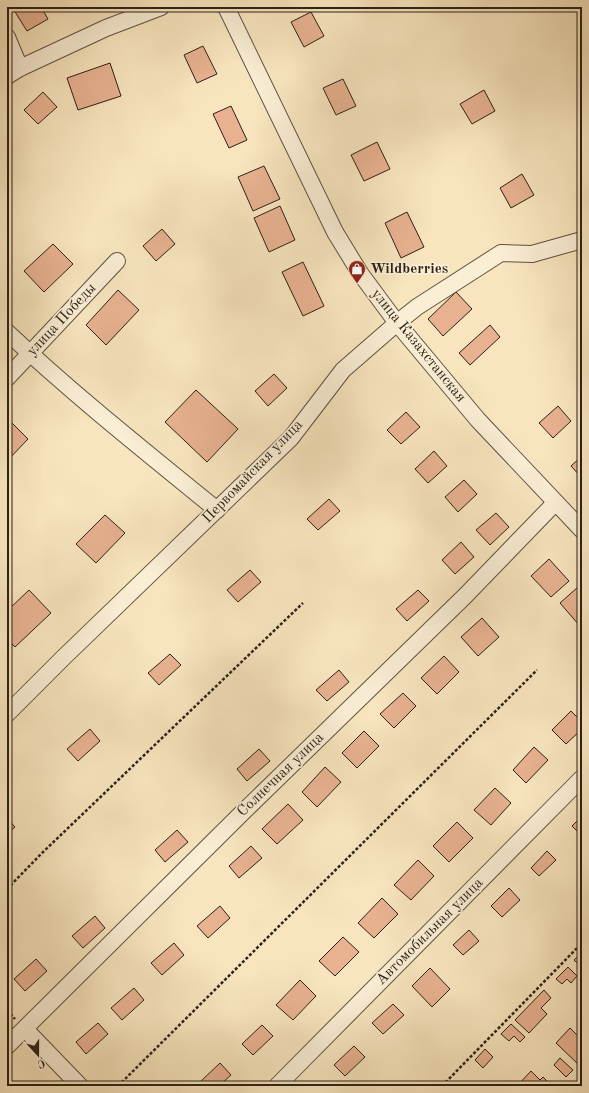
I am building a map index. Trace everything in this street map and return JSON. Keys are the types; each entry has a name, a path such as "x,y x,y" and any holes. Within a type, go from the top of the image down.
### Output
{"street":[{"path":"7,37 13,72 106,28 161,7"},
{"name":"улица Казахстанская","path":"226,7 335,232 360,273 396,323 478,420 582,530"},
{"name":"Первомайская улица","path":"7,714 291,438 343,370 396,323 417,307 501,253 532,254 582,240"},
{"name":"улица Победы","path":"7,378 117,261"},
{"path":"7,332 30,354 120,431 217,510"},
{"name":"Солнечная улица","path":"7,1046 239,816 465,596 555,503"},
{"name":"Автомобильная улица","path":"277,1086 582,778"},
{"path":"25,1029 80,1086"}],"path":[{"path":"7,889 42,853 303,603"},
{"path":"118,1086 537,670"},
{"path":"442,1086 582,944"}],"building":[{"path":"12,7 41,7 48,19 27,31"},
{"path":"311,12 324,36 304,47 291,22"},
{"path":"203,46 217,74 197,83 184,55"},
{"path":"110,63 121,96 78,110 67,78"},
{"path":"343,79 356,106 336,115 323,88"},
{"path":"484,90 495,111 472,124 460,104"},
{"path":"43,92 57,107 38,124 24,110"},
{"path":"231,106 247,140 229,148 213,114"},
{"path":"377,142 390,169 364,181 351,155"},
{"path":"264,166 280,199 253,211 238,177"},
{"path":"522,174 534,195 511,208 500,188"},
{"path":"280,206 295,240 269,252 254,218"},
{"path":"407,212 424,247 401,258 385,223"},
{"path":"162,229 175,244 156,261 143,246"},
{"path":"53,244 73,264 44,292 24,271"},
{"path":"303,262 324,306 303,316 282,272"},
{"path":"118,290 139,310 106,345 86,325"},
{"path":"456,292 472,309 443,336 428,319"},
{"path":"490,325 500,337 470,365 459,353"},
{"path":"274,374 287,388 268,406 255,391"},
{"path":"196,390 238,429 207,462 165,422"},
{"path":"558,406 571,421 553,438 539,423"},
{"path":"406,412 420,427 401,444 387,430"},
{"path":"8,419 28,439 7,461 7,420"},
{"path":"434,451 447,466 428,483 415,469"},
{"path":"582,456 582,478 571,466"},
{"path":"464,480 477,494 458,512 445,497"},
{"path":"329,499 340,511 318,530 307,519"},
{"path":"496,513 509,527 490,545 476,530"},
{"path":"105,515 125,533 96,563 76,544"},
{"path":"461,542 474,557 455,574 442,560"},
{"path":"549,559 569,581 551,597 531,576"},
{"path":"250,570 261,582 238,602 227,590"},
{"path":"578,587 582,592 582,622 579,625 560,603"},
{"path":"29,590 51,613 15,647 7,639 7,611"},
{"path":"418,590 429,601 407,621 396,609"},
{"path":"482,618 499,637 478,656 461,637"},
{"path":"170,654 181,665 159,685 148,673"},
{"path":"444,656 459,672 437,694 421,678"},
{"path":"339,670 349,682 327,701 316,690"},
{"path":"403,693 416,706 394,728 380,714"},
{"path":"571,711 582,722 582,729 566,744 552,730"},
{"path":"90,729 100,741 78,761 67,749"},
{"path":"364,731 379,746 357,768 342,753"},
{"path":"534,747 548,760 526,783 513,770"},
{"path":"259,749 270,761 247,781 237,769"},
{"path":"325,767 341,782 317,807 302,792"},
{"path":"495,788 511,803 491,825 474,810"},
{"path":"288,804 303,820 277,844 262,829"},
{"path":"582,816 582,836 572,826"},
{"path":"7,818 15,827 7,834"},
{"path":"457,822 473,838 449,862 433,846"},
{"path":"177,830 188,842 165,862 155,850"},
{"path":"251,846 262,858 239,878 229,866"},
{"path":"547,851 556,860 539,876 531,868"},
{"path":"418,860 434,876 411,900 394,885"},
{"path":"509,888 520,900 502,917 491,906"},
{"path":"382,898 398,914 374,938 358,923"},
{"path":"220,906 230,918 208,938 197,926"},
{"path":"95,916 105,928 83,948 72,936"},
{"path":"469,930 479,941 463,955 453,945"},
{"path":"343,937 359,952 335,976 319,961"},
{"path":"174,943 184,955 162,975 151,963"},
{"path":"582,952 582,968 574,960"},
{"path":"36,959 47,971 25,991 14,979"},
{"path":"568,967 577,976 571,983 567,979 562,984 556,979"},
{"path":"430,968 450,989 432,1007 412,986"},
{"path":"300,980 316,996 293,1020 276,1005"},
{"path":"134,988 144,1000 122,1020 111,1008"},
{"path":"544,990 551,998 541,1008 547,1014 529,1033 515,1020"},
{"path":"393,1004 404,1015 383,1034 372,1023"},
{"path":"98,1023 108,1034 86,1054 76,1042"},
{"path":"511,1024 525,1037 520,1042 514,1036 509,1041 501,1034"},
{"path":"262,1025 273,1036 253,1055 242,1044"},
{"path":"570,1028 582,1040 582,1064 580,1066 556,1043"},
{"path":"354,1046 365,1057 345,1076 334,1065"},
{"path":"485,1049 493,1057 483,1068 475,1060"},
{"path":"560,1058 573,1070 566,1077 554,1065"},
{"path":"220,1063 231,1075 219,1086 203,1086 200,1082"},
{"path":"531,1071 540,1080 543,1077 552,1086 517,1086"}],"place":[{"name":"Wildberries","path":"357,284"}]}
